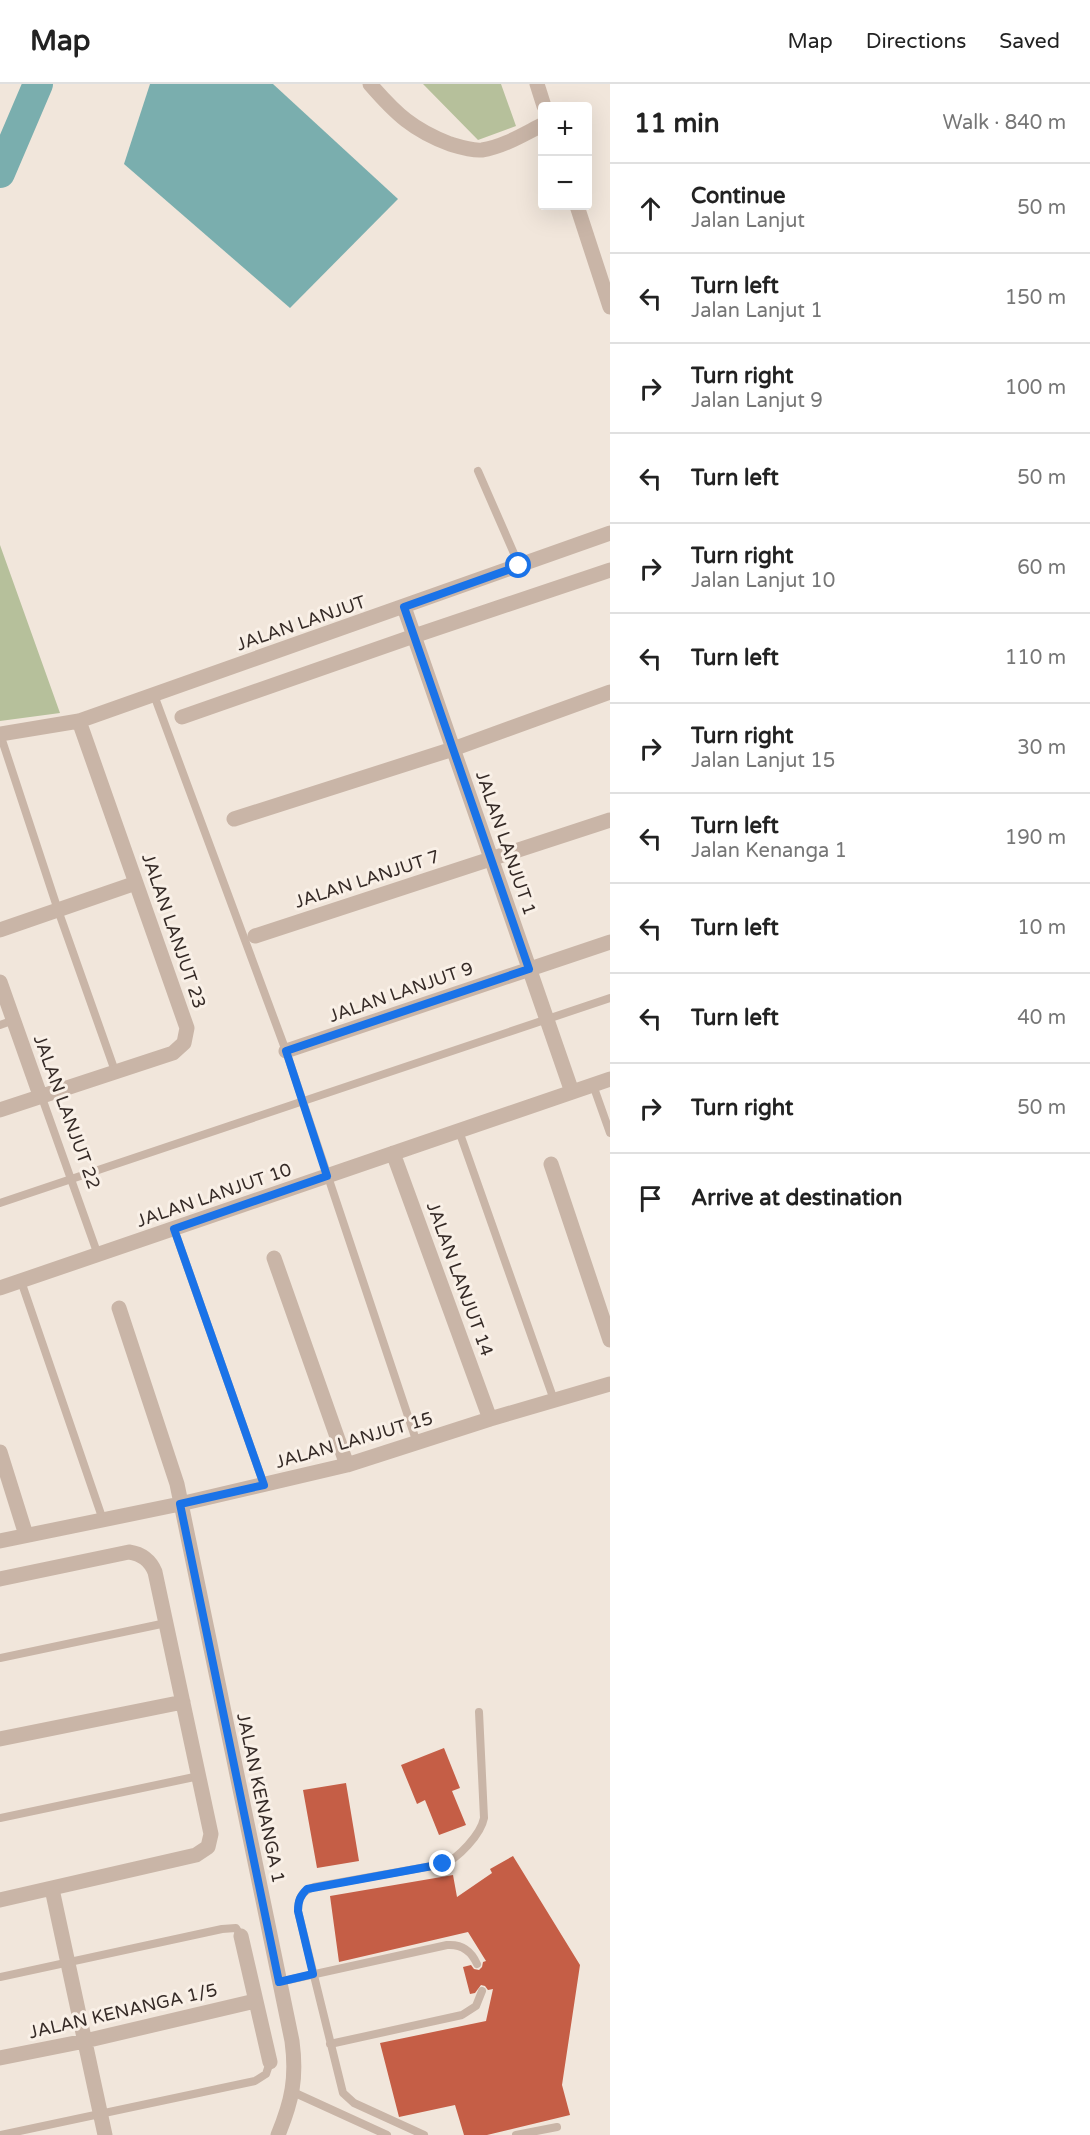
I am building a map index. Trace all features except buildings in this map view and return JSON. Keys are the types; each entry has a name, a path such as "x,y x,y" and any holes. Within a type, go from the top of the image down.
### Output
{"street":[{"path":"370,84 406,122 428,136 460,147 482,150 538,127"},
{"path":"537,84 543,102"},
{"path":"578,210 610,308"},
{"name":"JALAN LANJUT","path":"0,734 79,721 610,533"},
{"path":"182,717 610,570"},
{"name":"JALAN LANJUT 1","path":"404,607 572,1092"},
{"path":"234,819 453,748 610,692"},
{"name":"JALAN LANJUT 23","path":"0,1110 173,1053 184,1043 187,1028 79,721"},
{"name":"JALAN LANJUT 7","path":"255,936 610,820"},
{"path":"0,930 136,883"},
{"name":"JALAN LANJUT 9","path":"286,1051 610,942"},
{"name":"JALAN LANJUT 22","path":"0,982 7,1023 40,1095"},
{"name":"JALAN LANJUT 10","path":"0,1288 610,1079"},
{"name":"JALAN LANJUT 14","path":"393,1153 490,1419"},
{"path":"551,1164 610,1340"},
{"path":"274,1258 347,1465"},
{"name":"JALAN KENANGA 1","path":"119,1308 177,1484 279,1982 295,2066 293,2092 278,2135"},
{"name":"JALAN LANJUT 15","path":"0,1541 180,1504 347,1465 490,1419 610,1384"},
{"path":"0,1452 26,1535"},
{"path":"0,1580 129,1552 145,1558 155,1572 211,1839 204,1850 196,1855 0,1900"},
{"path":"0,1739 183,1702"},
{"path":"52,1889 105,2135"},
{"path":"241,1936 270,2062"},
{"name":"JALAN KENANGA 1/5","path":"0,2058 85,2041 255,2001"}],"lane":[{"path":"478,471 519,566"},
{"path":"154,695 286,1051 417,1443"},
{"path":"0,734 58,910 115,1071"},
{"path":"0,1203 610,998"},
{"path":"593,1085 610,1133"},
{"name":"JALAN LANJUT 22","path":"40,1095 98,1255"},
{"path":"459,1131 554,1400"},
{"path":"174,1229 264,1485"},
{"path":"21,1281 103,1520"},
{"path":"0,1658 166,1623"},
{"path":"424,2135 349,2101 341,2088 298,1911 298,1903 301,1895 307,1889 447,1863 457,1856 481,1827 485,1813 479,1712"},
{"path":"0,1818 199,1776"},
{"path":"0,1977 222,1929 236,1928 241,1936"},
{"path":"279,1982 454,1944 469,1951 477,1964"},
{"path":"330,2044 462,2015 476,2007 482,1991"},
{"path":"1,2135 255,2081 266,2074 270,2062"},
{"path":"293,2092 387,2135"},
{"path":"516,2135 557,2127"}],"green space":[{"path":"423,84 501,84 516,126 478,140"},
{"path":"0,545 60,713 0,721"}],"water":[{"path":"150,84 273,84 398,199 290,308 124,164"}],"waterway":[{"path":"0,173 38,84"}],"route":[{"path":"443,1864 307,1889 301,1895 298,1911 313,1974 279,1982 180,1504 264,1485 174,1229 327,1176 286,1051 529,969 404,607 519,566"}]}
